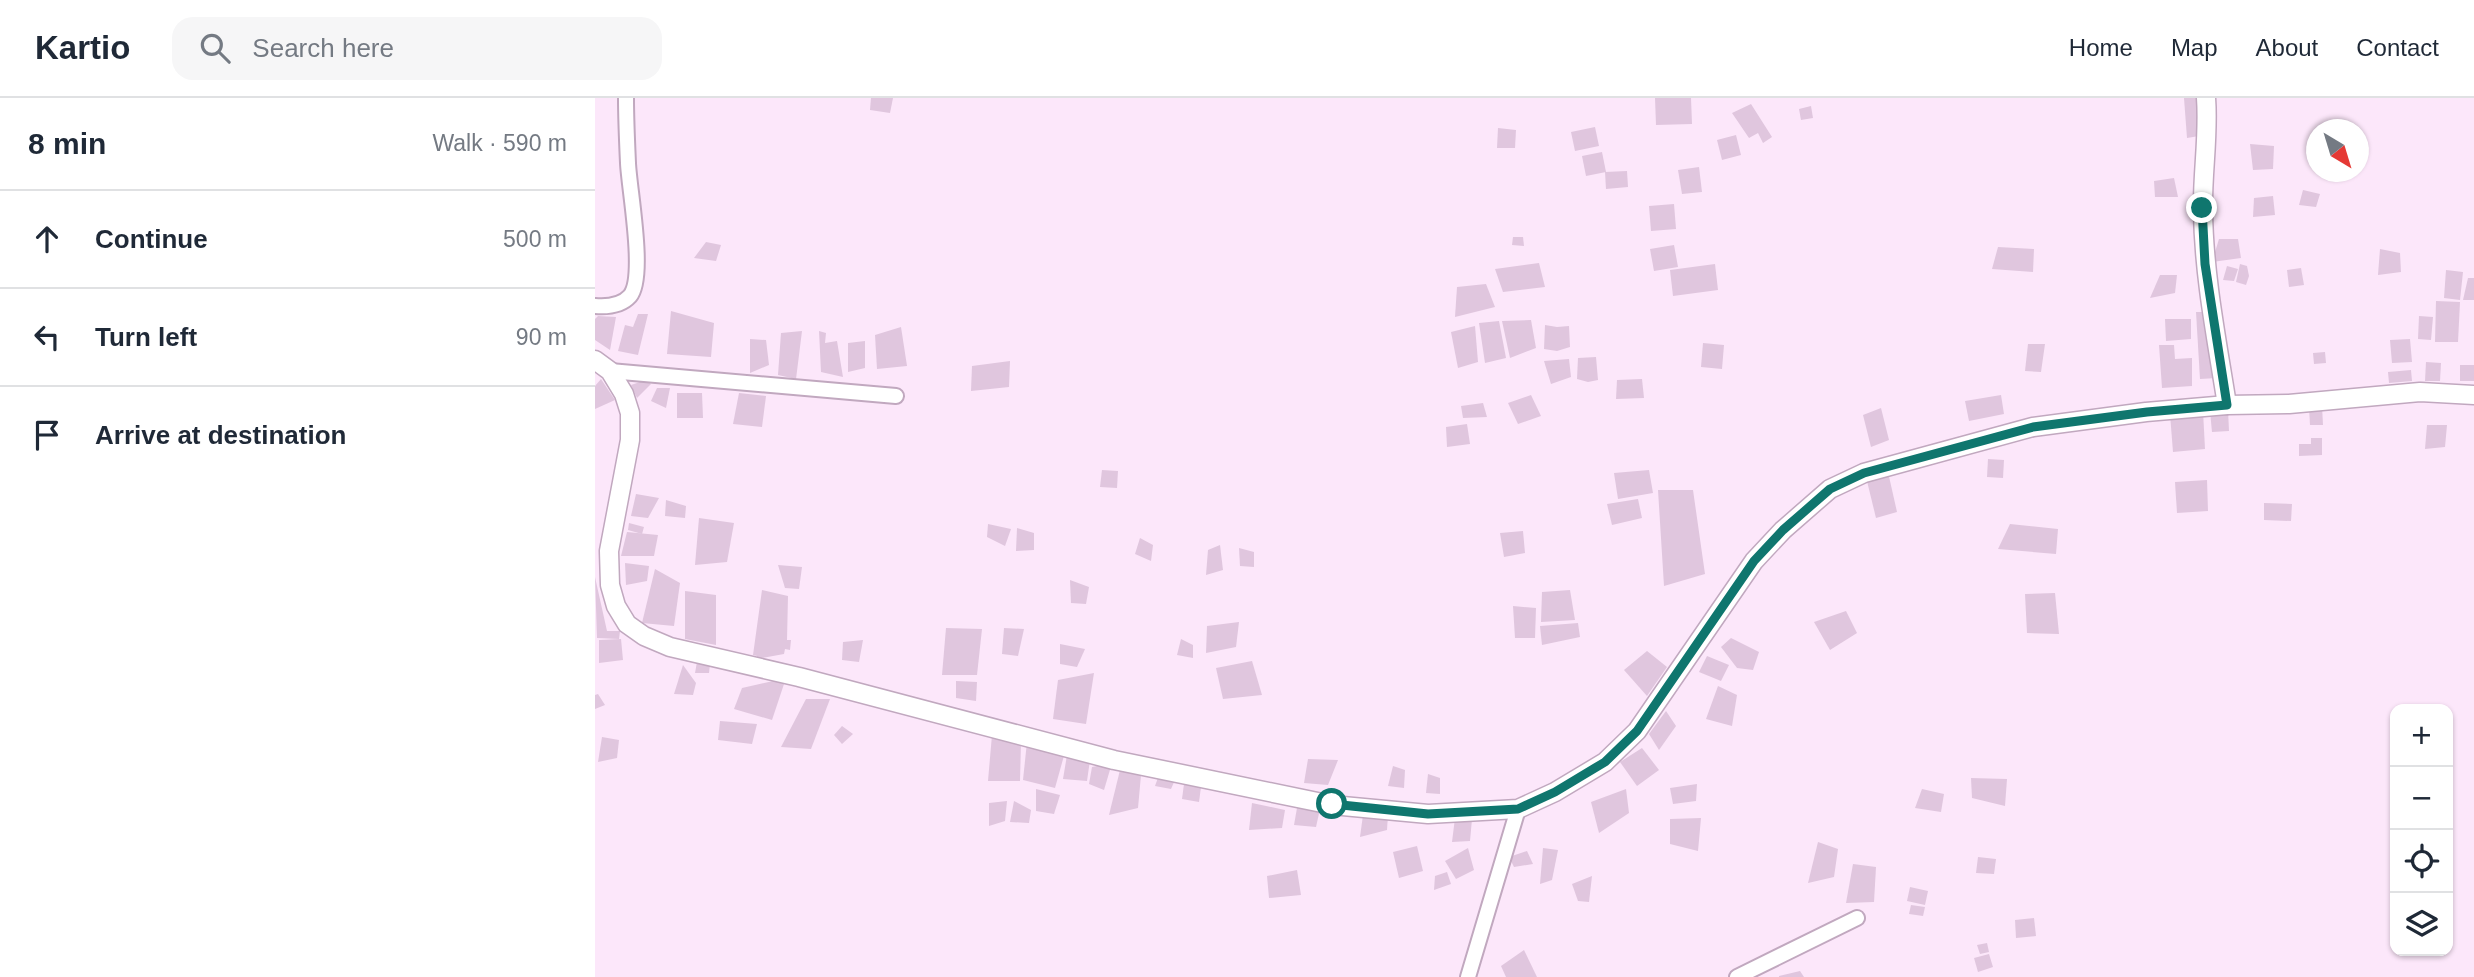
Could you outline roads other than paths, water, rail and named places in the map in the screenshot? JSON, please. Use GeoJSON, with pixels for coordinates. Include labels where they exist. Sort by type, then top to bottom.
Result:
{"type":"FeatureCollection","features":[{"type":"Feature","properties":{"kind":"street"},"geometry":{"type":"LineString","coordinates":[[595,306],[608,307],[620,303],[631,295],[635,284],[637,264],[628,165],[626,98]]}},
{"type":"Feature","properties":{"kind":"street"},"geometry":{"type":"LineString","coordinates":[[2206,98],[2208,122],[2202,208],[2205,264],[2227,405]]}},
{"type":"Feature","properties":{"kind":"street"},"geometry":{"type":"LineString","coordinates":[[595,360],[610,371],[624,394],[630,413],[631,440],[609,551],[610,585],[616,606],[627,624],[644,636],[670,647],[799,677],[1114,760],[1332,804],[1428,814],[1518,809],[1555,792],[1605,762],[1637,731],[1754,561],[1783,530],[1830,489],[1864,473],[2033,427],[2147,412],[2227,405],[2289,404],[2420,392],[2474,395]]}},
{"type":"Feature","properties":{"kind":"street"},"geometry":{"type":"LineString","coordinates":[[610,371],[896,396]]}},
{"type":"Feature","properties":{"kind":"street"},"geometry":{"type":"LineString","coordinates":[[1468,977],[1518,809]]}},
{"type":"Feature","properties":{"kind":"street"},"geometry":{"type":"LineString","coordinates":[[1737,977],[1857,918]]}}]}
